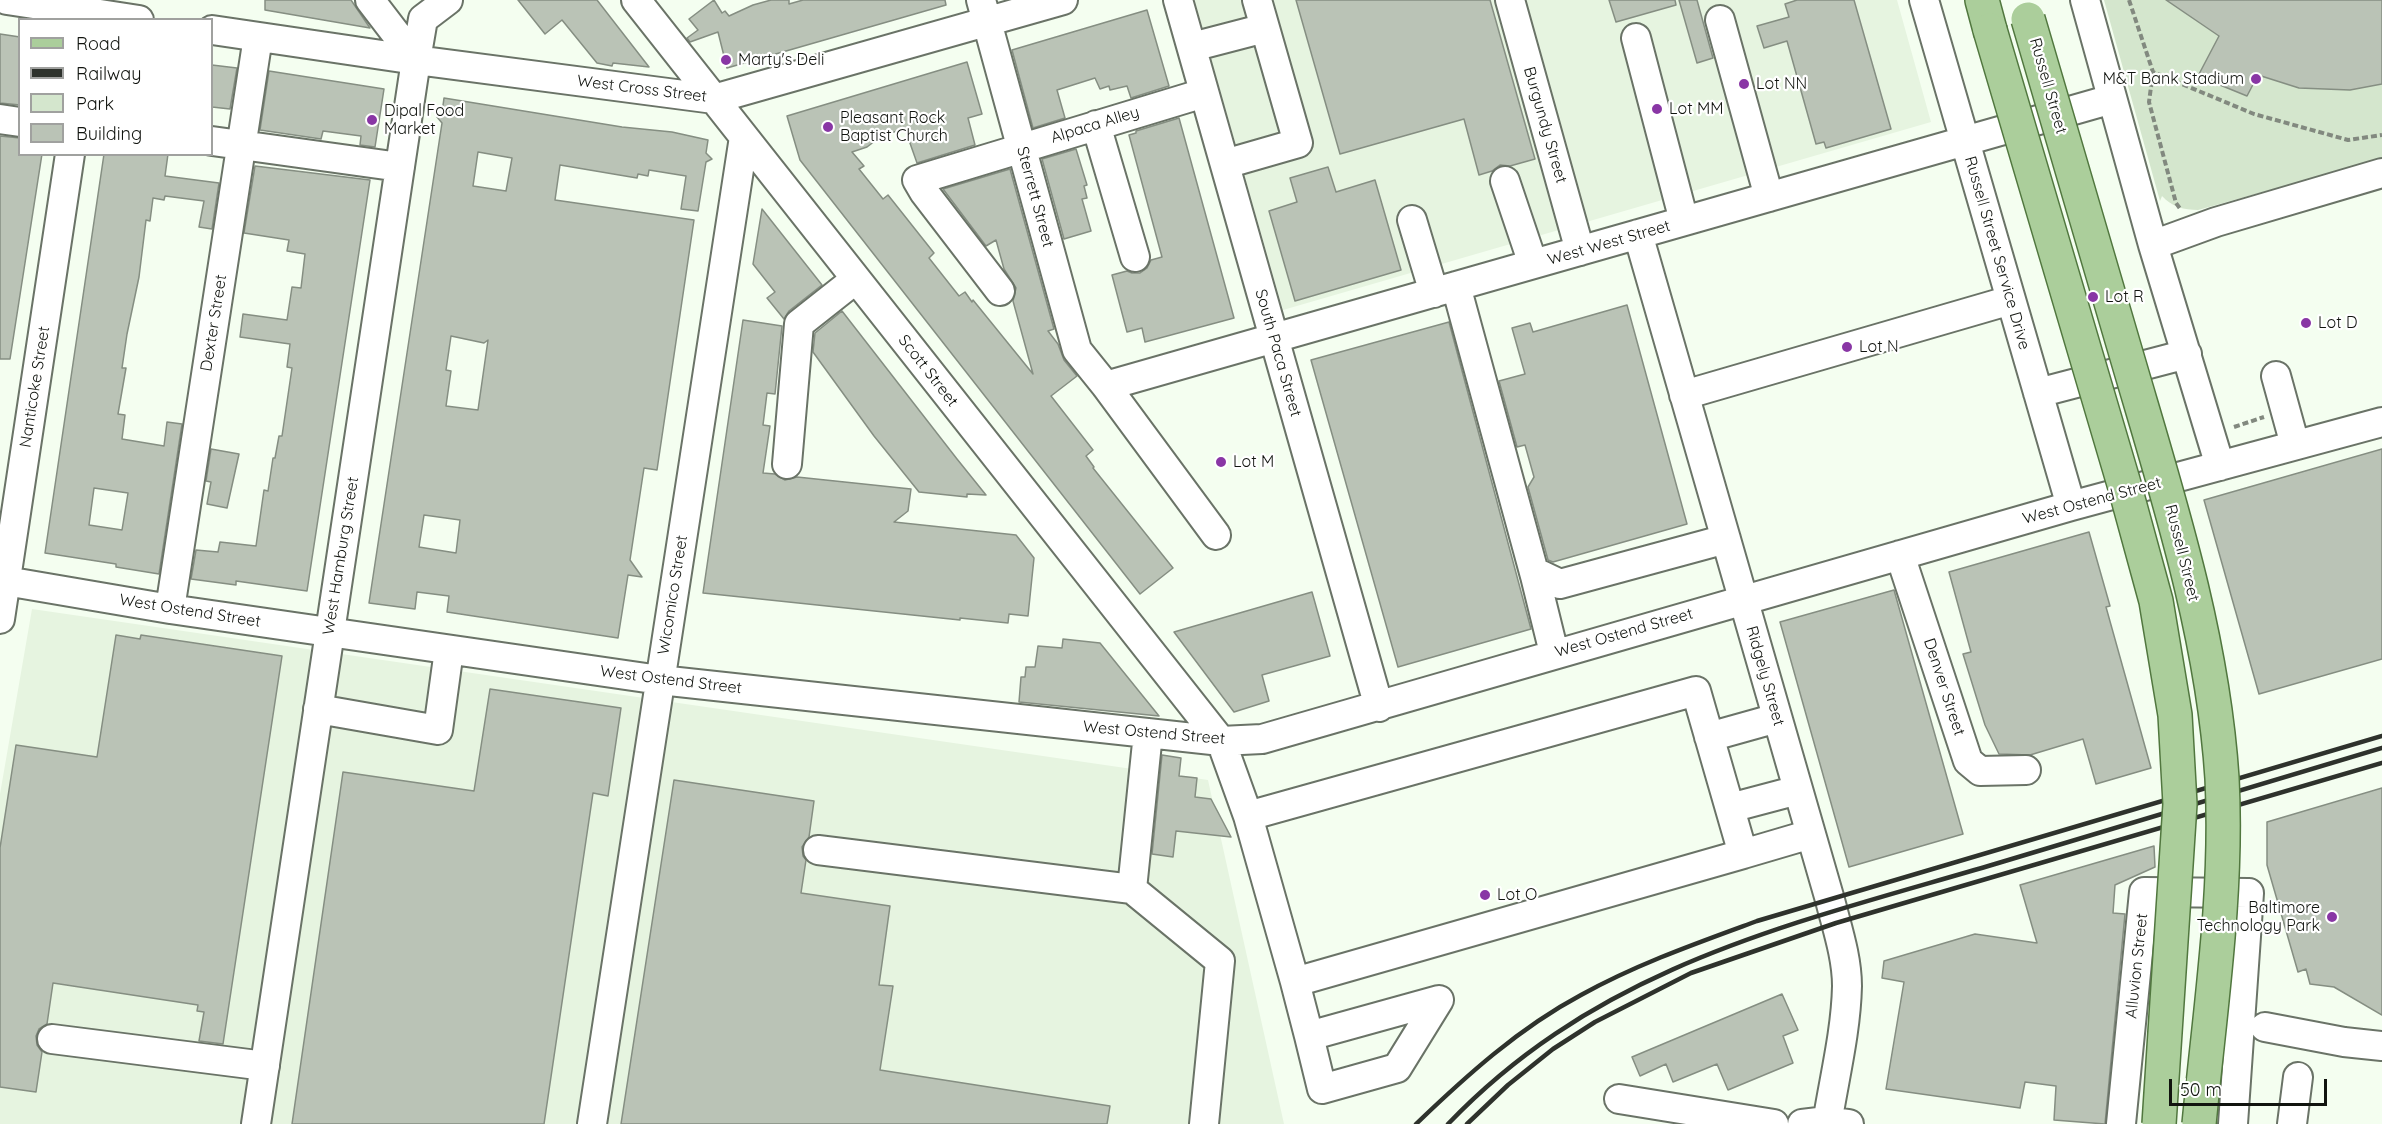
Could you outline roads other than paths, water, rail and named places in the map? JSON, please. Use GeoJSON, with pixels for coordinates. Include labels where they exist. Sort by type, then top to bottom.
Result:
{"type":"FeatureCollection","features":[{"type":"Feature","properties":{"kind":"main road","name":"Russell Street"},"geometry":{"type":"LineString","coordinates":[[2026,10],[2161,471],[2204,639],[2213,696],[2222,778],[2224,865],[2199,1124]]}},
{"type":"Feature","properties":{"kind":"main road"},"geometry":{"type":"LineString","coordinates":[[1986,15],[2133,516],[2156,601],[2174,704],[2180,804],[2159,1124]]}},
{"type":"Feature","properties":{"kind":"street"},"geometry":{"type":"LineString","coordinates":[[7,0],[128,18]]}},
{"type":"Feature","properties":{"kind":"street"},"geometry":{"type":"LineString","coordinates":[[370,0],[416,60]]}},
{"type":"Feature","properties":{"kind":"street","name":"West Hamburg Street"},"geometry":{"type":"LineString","coordinates":[[256,1124],[416,60],[423,20],[448,0]]}},
{"type":"Feature","properties":{"kind":"street","name":"Scott Street"},"geometry":{"type":"LineString","coordinates":[[636,0],[1221,741],[1248,816],[1309,1036]]}},
{"type":"Feature","properties":{"kind":"street","name":"West Cross Street"},"geometry":{"type":"LineString","coordinates":[[213,30],[416,60],[714,99],[984,11],[1063,0]]}},
{"type":"Feature","properties":{"kind":"street","name":"South Paca Street"},"geometry":{"type":"LineString","coordinates":[[1178,0],[1379,707]]}},
{"type":"Feature","properties":{"kind":"street"},"geometry":{"type":"LineString","coordinates":[[1225,164],[1298,142],[1257,0]]}},
{"type":"Feature","properties":{"kind":"street","name":"Burgundy Street"},"geometry":{"type":"LineString","coordinates":[[1510,0],[1580,251]]}},
{"type":"Feature","properties":{"kind":"street","name":"Russell Street Service Drive"},"geometry":{"type":"LineString","coordinates":[[1924,0],[2071,507]]}},
{"type":"Feature","properties":{"kind":"street"},"geometry":{"type":"LineString","coordinates":[[2085,0],[2153,245],[2220,466]]}},
{"type":"Feature","properties":{"kind":"street","name":"Sterrett Street"},"geometry":{"type":"LineString","coordinates":[[984,11],[1077,350],[1215,535]]}},
{"type":"Feature","properties":{"kind":"street"},"geometry":{"type":"LineString","coordinates":[[1720,20],[1769,197]]}},
{"type":"Feature","properties":{"kind":"street"},"geometry":{"type":"LineString","coordinates":[[1192,47],[1265,28]]}},
{"type":"Feature","properties":{"kind":"street","name":"Dexter Street"},"geometry":{"type":"LineString","coordinates":[[170,609],[258,37]]}},
{"type":"Feature","properties":{"kind":"street"},"geometry":{"type":"LineString","coordinates":[[1636,38],[1684,221]]}},
{"type":"Feature","properties":{"kind":"street","name":"Alpaca Alley"},"geometry":{"type":"LineString","coordinates":[[1000,291],[917,180],[1204,93]]}},
{"type":"Feature","properties":{"kind":"street","name":"West West Street"},"geometry":{"type":"LineString","coordinates":[[1106,386],[2112,99]]}},
{"type":"Feature","properties":{"kind":"street"},"geometry":{"type":"LineString","coordinates":[[0,119],[18,122]]}},
{"type":"Feature","properties":{"kind":"street"},"geometry":{"type":"LineString","coordinates":[[1096,125],[1136,257]]}},
{"type":"Feature","properties":{"kind":"street","name":"Wicomico Street"},"geometry":{"type":"LineString","coordinates":[[592,1124],[744,137]]}},
{"type":"Feature","properties":{"kind":"street"},"geometry":{"type":"LineString","coordinates":[[213,141],[400,167]]}},
{"type":"Feature","properties":{"kind":"street","name":"Nanticoke Street"},"geometry":{"type":"LineString","coordinates":[[0,619],[3,580],[70,156]]}},
{"type":"Feature","properties":{"kind":"street"},"geometry":{"type":"LineString","coordinates":[[2153,245],[2194,230],[2382,173]]}},
{"type":"Feature","properties":{"kind":"street"},"geometry":{"type":"LineString","coordinates":[[1505,181],[1533,264]]}},
{"type":"Feature","properties":{"kind":"street"},"geometry":{"type":"LineString","coordinates":[[1412,220],[1445,290],[1535,576],[1554,653]]}},
{"type":"Feature","properties":{"kind":"street","name":"Ridgely Street"},"geometry":{"type":"LineString","coordinates":[[1638,234],[1811,834],[1845,961],[1847,986],[1826,1123]]}},
{"type":"Feature","properties":{"kind":"street"},"geometry":{"type":"LineString","coordinates":[[787,464],[799,324],[856,279]]}},
{"type":"Feature","properties":{"kind":"street"},"geometry":{"type":"LineString","coordinates":[[1684,395],[2011,300]]}},
{"type":"Feature","properties":{"kind":"street"},"geometry":{"type":"LineString","coordinates":[[2038,393],[2187,354]]}},
{"type":"Feature","properties":{"kind":"street"},"geometry":{"type":"LineString","coordinates":[[2276,376],[2295,445]]}},
{"type":"Feature","properties":{"kind":"street","name":"West Ostend Street"},"geometry":{"type":"LineString","coordinates":[[3,580],[170,609],[660,680],[1221,741],[1262,739],[1379,707],[1554,653],[1743,599],[2382,422]]}},
{"type":"Feature","properties":{"kind":"street"},"geometry":{"type":"LineString","coordinates":[[1535,576],[1541,576],[1560,584],[1726,539]]}},
{"type":"Feature","properties":{"kind":"street","name":"Denver Street"},"geometry":{"type":"LineString","coordinates":[[1900,555],[1968,761],[1980,771],[2026,770]]}},
{"type":"Feature","properties":{"kind":"street"},"geometry":{"type":"LineString","coordinates":[[318,709],[438,730],[449,650]]}},
{"type":"Feature","properties":{"kind":"street"},"geometry":{"type":"LineString","coordinates":[[1248,816],[1696,691],[1743,854]]}},
{"type":"Feature","properties":{"kind":"street"},"geometry":{"type":"LineString","coordinates":[[1709,737],[1777,718]]}},
{"type":"Feature","properties":{"kind":"street"},"geometry":{"type":"LineString","coordinates":[[1132,889],[1148,733]]}},
{"type":"Feature","properties":{"kind":"street"},"geometry":{"type":"LineString","coordinates":[[1730,808],[1798,790]]}},
{"type":"Feature","properties":{"kind":"street"},"geometry":{"type":"LineString","coordinates":[[1295,982],[1811,834]]}},
{"type":"Feature","properties":{"kind":"street"},"geometry":{"type":"LineString","coordinates":[[818,850],[1132,889],[1220,962],[1204,1124]]}},
{"type":"Feature","properties":{"kind":"street","name":"Alluvion Street"},"geometry":{"type":"LineString","coordinates":[[2121,1124],[2144,892],[2156,892],[2249,893],[2233,1124]]}},
{"type":"Feature","properties":{"kind":"street"},"geometry":{"type":"LineString","coordinates":[[2265,1027],[2344,1042],[2382,1046]]}},
{"type":"Feature","properties":{"kind":"street"},"geometry":{"type":"LineString","coordinates":[[52,1039],[265,1066]]}},
{"type":"Feature","properties":{"kind":"street"},"geometry":{"type":"LineString","coordinates":[[2292,1124],[2298,1077]]}},
{"type":"Feature","properties":{"kind":"street"},"geometry":{"type":"LineString","coordinates":[[1620,1099],[1774,1124]]}},
{"type":"Feature","properties":{"kind":"railway"},"geometry":{"type":"LineString","coordinates":[[1416,1124],[1454,1088],[1536,1022],[1602,984],[1668,955],[1757,921],[2382,736]]}},
{"type":"Feature","properties":{"kind":"railway"},"geometry":{"type":"LineString","coordinates":[[1448,1124],[1507,1070],[1569,1025],[1634,988],[1702,957],[1845,908],[2382,748]]}},
{"type":"Feature","properties":{"kind":"railway"},"geometry":{"type":"LineString","coordinates":[[1467,1124],[1508,1085],[1553,1049],[1595,1022],[1691,973],[1836,923],[2382,763]]}},
{"type":"Feature","properties":{"kind":"place","name":"Marty's Deli"},"geometry":{"type":"Point","coordinates":[726,60]}},
{"type":"Feature","properties":{"kind":"place","name":"M&T Bank Stadium"},"geometry":{"type":"Point","coordinates":[2256,79]}},
{"type":"Feature","properties":{"kind":"place","name":"Lot NN"},"geometry":{"type":"Point","coordinates":[1744,84]}},
{"type":"Feature","properties":{"kind":"place","name":"Lot MM"},"geometry":{"type":"Point","coordinates":[1657,109]}},
{"type":"Feature","properties":{"kind":"place","name":"Dipal Food Market"},"geometry":{"type":"Point","coordinates":[372,120]}},
{"type":"Feature","properties":{"kind":"place","name":"Pleasant Rock Baptist Church"},"geometry":{"type":"Point","coordinates":[828,127]}},
{"type":"Feature","properties":{"kind":"place","name":"Lot R"},"geometry":{"type":"Point","coordinates":[2093,297]}},
{"type":"Feature","properties":{"kind":"place","name":"Lot D"},"geometry":{"type":"Point","coordinates":[2306,323]}},
{"type":"Feature","properties":{"kind":"place","name":"Lot N"},"geometry":{"type":"Point","coordinates":[1847,347]}},
{"type":"Feature","properties":{"kind":"place","name":"Lot M"},"geometry":{"type":"Point","coordinates":[1221,462]}},
{"type":"Feature","properties":{"kind":"place","name":"Lot O"},"geometry":{"type":"Point","coordinates":[1485,895]}},
{"type":"Feature","properties":{"kind":"place","name":"Baltimore Technology Park"},"geometry":{"type":"Point","coordinates":[2332,917]}}]}
